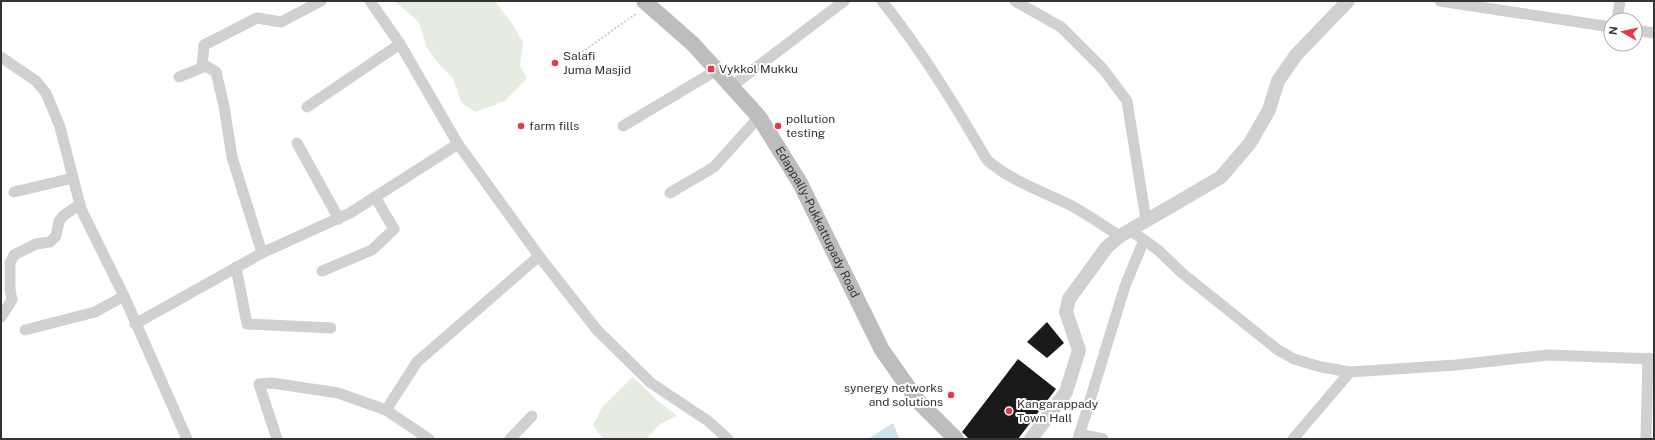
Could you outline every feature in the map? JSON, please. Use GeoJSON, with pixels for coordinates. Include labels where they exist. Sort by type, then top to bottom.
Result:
{"type":"FeatureCollection","features":[{"type":"Feature","properties":{"kind":"main road","name":"Edappally-Pukkattupady Road"},"geometry":{"type":"LineString","coordinates":[[646,3],[693,44],[759,117],[800,183],[882,350],[918,401],[956,439]]}},
{"type":"Feature","properties":{"kind":"street"},"geometry":{"type":"LineString","coordinates":[[202,68],[204,45],[257,18],[282,22],[321,1]]}},
{"type":"Feature","properties":{"kind":"street"},"geometry":{"type":"LineString","coordinates":[[370,1],[400,44],[458,144],[539,256],[598,330],[652,383],[708,421],[728,439]]}},
{"type":"Feature","properties":{"kind":"street"},"geometry":{"type":"LineString","coordinates":[[732,86],[844,1]]}},
{"type":"Feature","properties":{"kind":"street"},"geometry":{"type":"LineString","coordinates":[[882,1],[906,31],[949,95],[987,160],[996,168],[1125,233],[1144,240],[1158,250],[1182,273],[1278,350],[1294,359],[1314,365],[1350,372],[1456,365],[1548,355],[1651,359],[1646,439]]}},
{"type":"Feature","properties":{"kind":"street"},"geometry":{"type":"LineString","coordinates":[[1015,1],[1061,27],[1104,69],[1127,101],[1146,220]]}},
{"type":"Feature","properties":{"kind":"street"},"geometry":{"type":"LineString","coordinates":[[1031,439],[1066,392],[1079,350],[1066,312],[1069,299],[1107,247],[1125,233],[1146,220],[1221,177],[1250,143],[1269,110],[1278,81],[1296,55],[1348,1]]}},
{"type":"Feature","properties":{"kind":"street"},"geometry":{"type":"LineString","coordinates":[[1440,1],[1603,26]]}},
{"type":"Feature","properties":{"kind":"street"},"geometry":{"type":"LineString","coordinates":[[1618,12],[1620,1]]}},
{"type":"Feature","properties":{"kind":"street"},"geometry":{"type":"LineString","coordinates":[[1643,31],[1654,33]]}},
{"type":"Feature","properties":{"kind":"street"},"geometry":{"type":"LineString","coordinates":[[307,107],[400,44]]}},
{"type":"Feature","properties":{"kind":"street"},"geometry":{"type":"LineString","coordinates":[[1,57],[36,82],[46,93],[60,127],[80,204],[91,230],[124,296],[135,324],[187,439]]}},
{"type":"Feature","properties":{"kind":"street"},"geometry":{"type":"LineString","coordinates":[[179,77],[206,66],[216,72],[224,106],[232,157],[262,253]]}},
{"type":"Feature","properties":{"kind":"street"},"geometry":{"type":"LineString","coordinates":[[623,126],[717,70]]}},
{"type":"Feature","properties":{"kind":"street"},"geometry":{"type":"LineString","coordinates":[[670,193],[714,167],[759,117]]}},
{"type":"Feature","properties":{"kind":"street"},"geometry":{"type":"LineString","coordinates":[[296,144],[339,219]]}},
{"type":"Feature","properties":{"kind":"street"},"geometry":{"type":"LineString","coordinates":[[135,324],[262,253],[350,213],[458,144]]}},
{"type":"Feature","properties":{"kind":"street"},"geometry":{"type":"LineString","coordinates":[[14,192],[73,178]]}},
{"type":"Feature","properties":{"kind":"street"},"geometry":{"type":"LineString","coordinates":[[322,271],[372,250],[394,229],[375,197]]}},
{"type":"Feature","properties":{"kind":"street"},"geometry":{"type":"LineString","coordinates":[[1,317],[12,300],[10,289],[10,263],[14,255],[36,244],[50,242],[56,236],[59,221],[63,216],[80,204]]}},
{"type":"Feature","properties":{"kind":"street"},"geometry":{"type":"LineString","coordinates":[[1103,439],[1079,436],[1125,286],[1144,240]]}},
{"type":"Feature","properties":{"kind":"street"},"geometry":{"type":"LineString","coordinates":[[386,410],[417,362],[539,256]]}},
{"type":"Feature","properties":{"kind":"street"},"geometry":{"type":"LineString","coordinates":[[236,268],[247,324],[331,328]]}},
{"type":"Feature","properties":{"kind":"street"},"geometry":{"type":"LineString","coordinates":[[25,330],[95,312],[124,296]]}},
{"type":"Feature","properties":{"kind":"street"},"geometry":{"type":"LineString","coordinates":[[1293,439],[1350,372]]}},
{"type":"Feature","properties":{"kind":"street"},"geometry":{"type":"LineString","coordinates":[[277,439],[259,384],[272,383],[338,393],[386,410],[430,439]]}},
{"type":"Feature","properties":{"kind":"street"},"geometry":{"type":"LineString","coordinates":[[510,439],[532,416]]}},
{"type":"Feature","properties":{"kind":"path"},"geometry":{"type":"LineString","coordinates":[[572,59],[646,3]]}},
{"type":"Feature","properties":{"kind":"shaded area"},"geometry":{"type":"Polygon","coordinates":[[[394,1],[495,1],[513,25],[523,42],[520,66],[527,78],[505,101],[475,112],[461,102],[453,78],[440,66],[426,46],[419,22],[394,1]]]}},
{"type":"Feature","properties":{"kind":"shaded area"},"geometry":{"type":"Polygon","coordinates":[[[633,377],[658,401],[677,416],[660,424],[646,439],[603,439],[593,425],[603,406],[633,377]]]}},
{"type":"Feature","properties":{"kind":"water"},"geometry":{"type":"Polygon","coordinates":[[[893,423],[900,439],[868,439],[893,423]]]}},
{"type":"Feature","properties":{"kind":"building"},"geometry":{"type":"Polygon","coordinates":[[[1047,322],[1064,343],[1047,358],[1027,342],[1047,322]]]}},
{"type":"Feature","properties":{"kind":"building","name":"Kangarappady Town Hall"},"geometry":{"type":"Polygon","coordinates":[[[1018,359],[1056,389],[1018,439],[969,439],[962,432],[1018,359]]]}},
{"type":"Feature","properties":{"kind":"place","name":"Salafi Juma Masjid"},"geometry":{"type":"Point","coordinates":[555,63]}},
{"type":"Feature","properties":{"kind":"place","name":"Vykkol Mukku"},"geometry":{"type":"Point","coordinates":[711,69]}},
{"type":"Feature","properties":{"kind":"place","name":"farm fills"},"geometry":{"type":"Point","coordinates":[521,126]}},
{"type":"Feature","properties":{"kind":"place","name":"pollution testing"},"geometry":{"type":"Point","coordinates":[778,126]}},
{"type":"Feature","properties":{"kind":"place","name":"synergy networks and solutions"},"geometry":{"type":"Point","coordinates":[951,395]}},
{"type":"Feature","properties":{"kind":"place","name":"Kangarappady Town Hall"},"geometry":{"type":"Point","coordinates":[1009,411]}}]}
